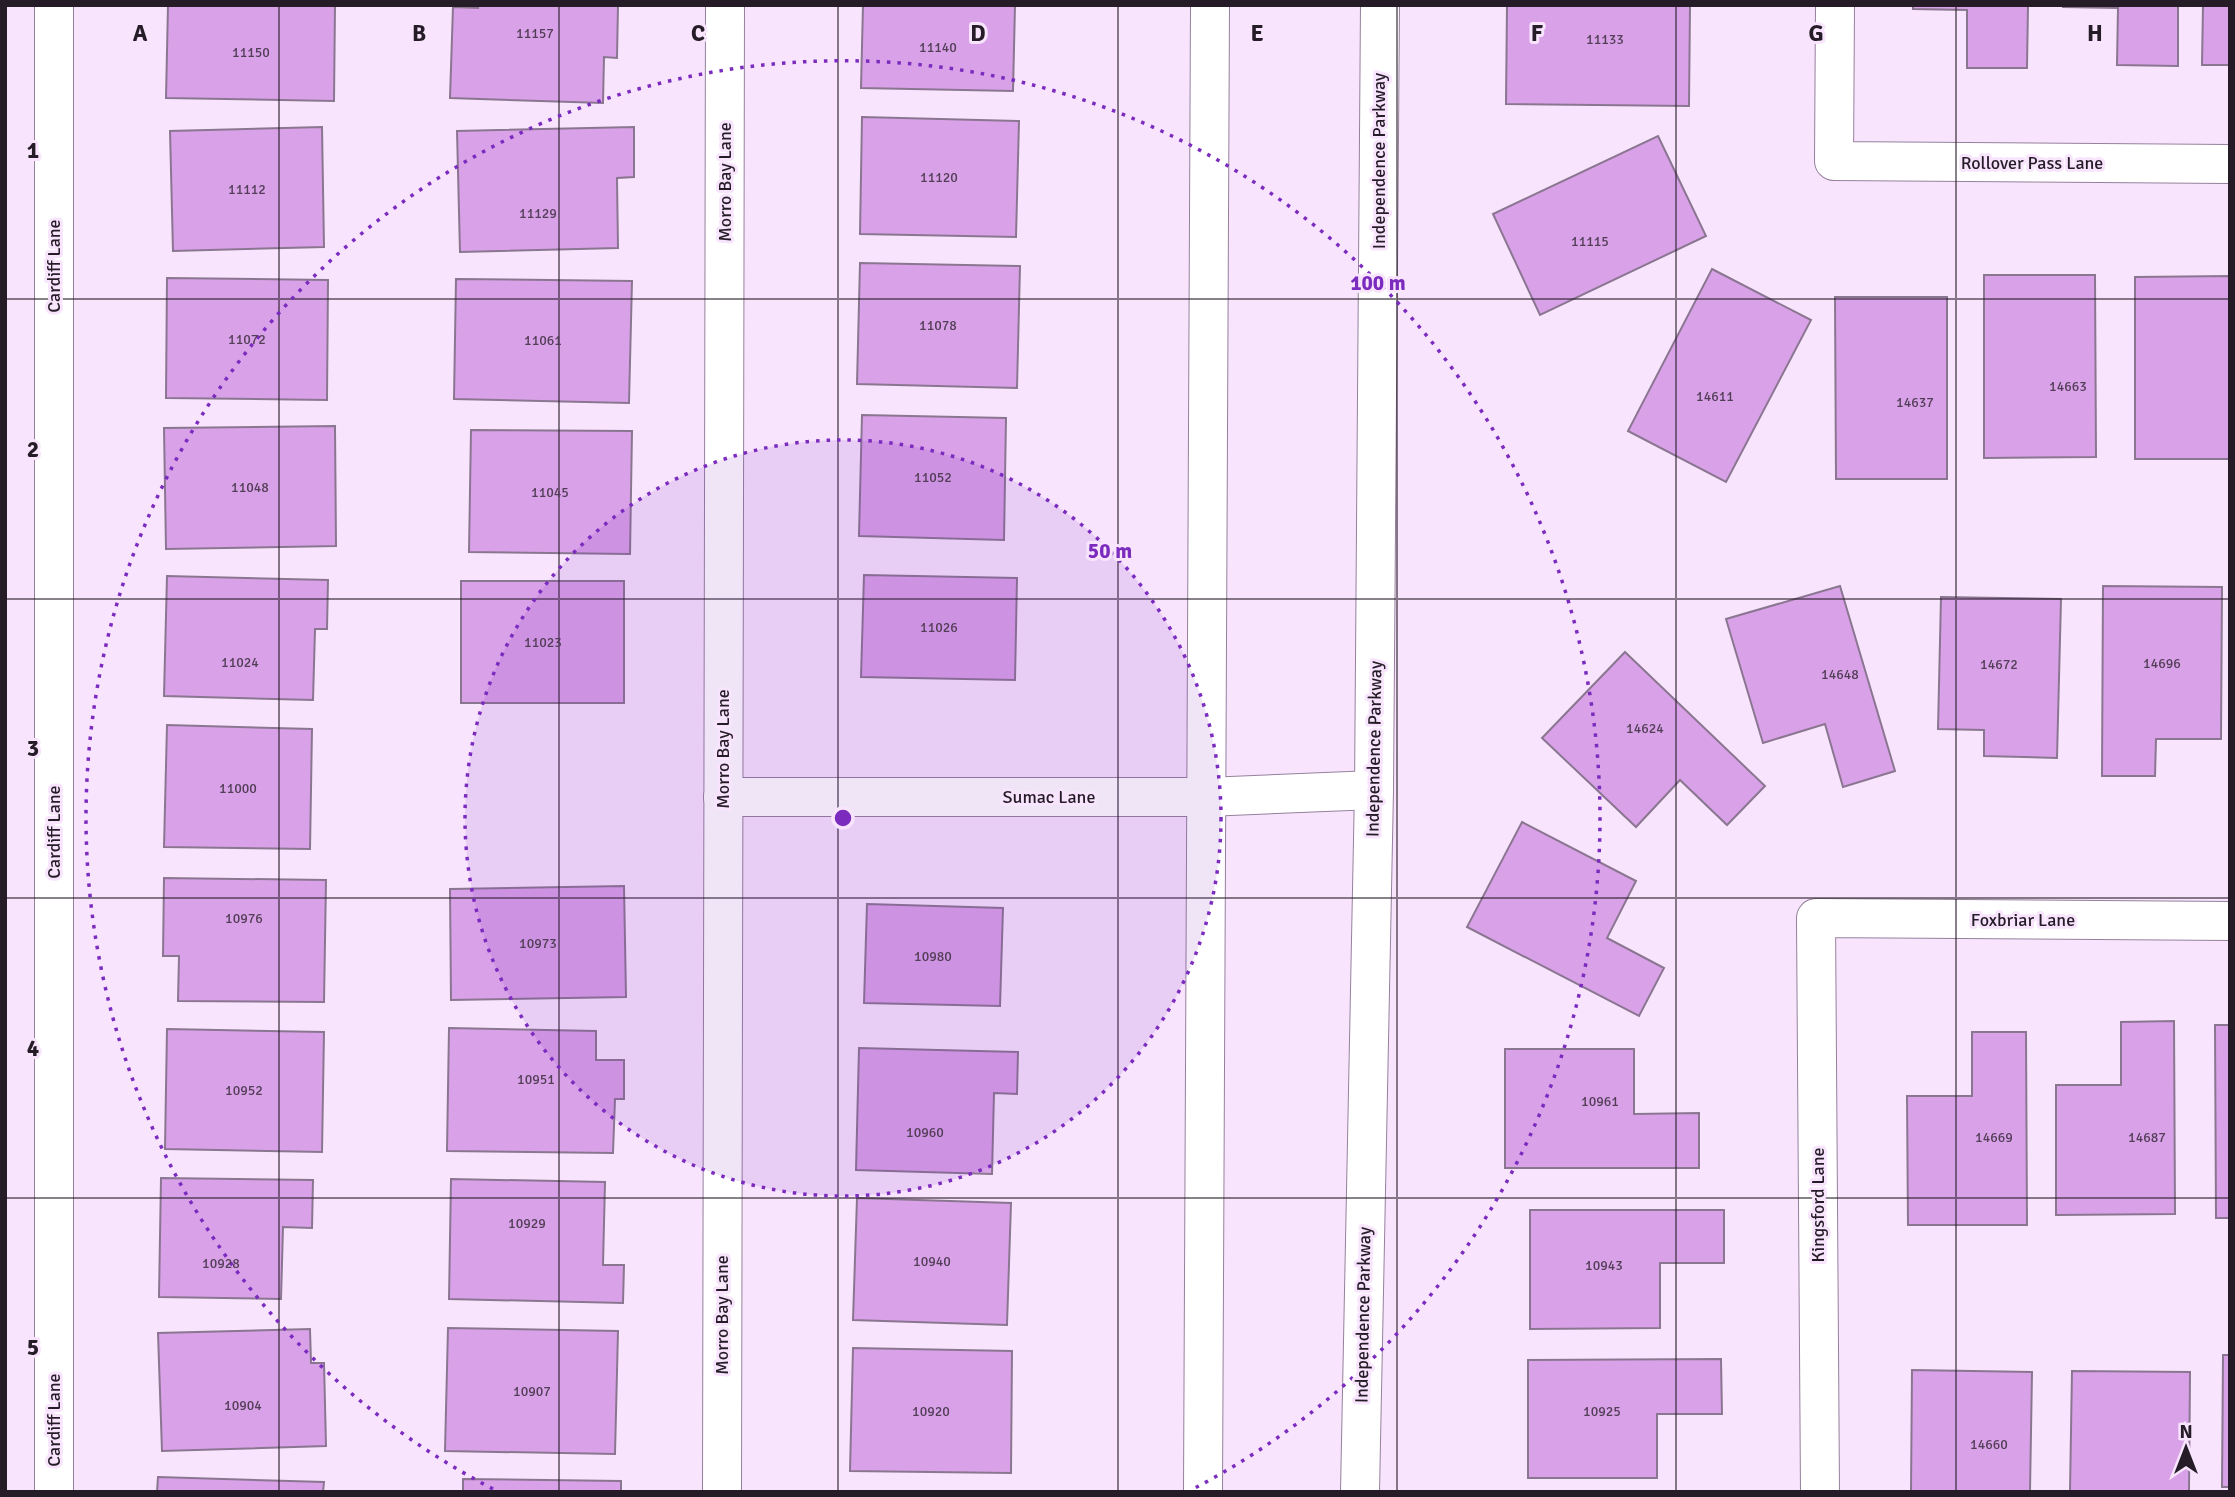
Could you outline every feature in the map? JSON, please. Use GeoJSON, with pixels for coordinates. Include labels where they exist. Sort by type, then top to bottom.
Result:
{"type":"FeatureCollection","features":[{"type":"Feature","properties":{"kind":"street","name":"Cardiff Lane"},"geometry":{"type":"LineString","coordinates":[[54,5],[54,1492]]}},
{"type":"Feature","properties":{"kind":"street","name":"Morro Bay Lane"},"geometry":{"type":"LineString","coordinates":[[722,1492],[725,5]]}},
{"type":"Feature","properties":{"kind":"street"},"geometry":{"type":"LineString","coordinates":[[1203,1492],[1210,5]]}},
{"type":"Feature","properties":{"kind":"street","name":"Independence Parkway"},"geometry":{"type":"LineString","coordinates":[[1360,1492],[1374,790],[1380,5]]}},
{"type":"Feature","properties":{"kind":"street","name":"Rollover Pass Lane"},"geometry":{"type":"LineString","coordinates":[[1835,5],[1834,161],[2230,164]]}},
{"type":"Feature","properties":{"kind":"street","name":"Sumac Lane"},"geometry":{"type":"LineString","coordinates":[[723,797],[1206,797],[1374,790]]}},
{"type":"Feature","properties":{"kind":"street","name":"Foxbriar Lane"},"geometry":{"type":"LineString","coordinates":[[1816,918],[2230,921]]}},
{"type":"Feature","properties":{"kind":"street","name":"Kingsford Lane"},"geometry":{"type":"LineString","coordinates":[[1816,918],[1819,1492]]}},
{"type":"Feature","properties":{"kind":"building"},"geometry":{"type":"Polygon","coordinates":[[[168,5],[335,5],[334,101],[166,98],[168,5]]]}},
{"type":"Feature","properties":{"kind":"building"},"geometry":{"type":"Polygon","coordinates":[[[478,5],[618,5],[617,58],[604,57],[603,103],[450,98],[453,7],[478,8],[478,5]]]}},
{"type":"Feature","properties":{"kind":"building"},"geometry":{"type":"Polygon","coordinates":[[[863,5],[1015,5],[1013,91],[861,88],[863,5]]]}},
{"type":"Feature","properties":{"kind":"building"},"geometry":{"type":"Polygon","coordinates":[[[1507,5],[1690,5],[1689,106],[1506,104],[1507,5]]]}},
{"type":"Feature","properties":{"kind":"building"},"geometry":{"type":"Polygon","coordinates":[[[1913,5],[2028,5],[2027,68],[1967,68],[1967,10],[1913,9],[1913,5]]]}},
{"type":"Feature","properties":{"kind":"building"},"geometry":{"type":"Polygon","coordinates":[[[2063,5],[2178,5],[2178,66],[2117,65],[2118,8],[2063,5]]]}},
{"type":"Feature","properties":{"kind":"building"},"geometry":{"type":"Polygon","coordinates":[[[2203,5],[2230,5],[2230,65],[2202,65],[2203,5]]]}},
{"type":"Feature","properties":{"kind":"building"},"geometry":{"type":"Polygon","coordinates":[[[862,117],[1019,121],[1016,237],[860,234],[862,117]]]}},
{"type":"Feature","properties":{"kind":"building"},"geometry":{"type":"Polygon","coordinates":[[[322,127],[324,247],[173,251],[170,131],[322,127]]]}},
{"type":"Feature","properties":{"kind":"building"},"geometry":{"type":"Polygon","coordinates":[[[634,127],[634,177],[617,178],[618,248],[460,252],[457,131],[634,127]]]}},
{"type":"Feature","properties":{"kind":"building"},"geometry":{"type":"Polygon","coordinates":[[[1658,136],[1706,236],[1540,315],[1493,214],[1658,136]]]}},
{"type":"Feature","properties":{"kind":"building"},"geometry":{"type":"Polygon","coordinates":[[[860,263],[1020,266],[1017,388],[857,384],[860,263]]]}},
{"type":"Feature","properties":{"kind":"building"},"geometry":{"type":"Polygon","coordinates":[[[1712,269],[1811,320],[1726,482],[1628,431],[1712,269]]]}},
{"type":"Feature","properties":{"kind":"building"},"geometry":{"type":"Polygon","coordinates":[[[1984,275],[2095,275],[2096,457],[1984,458],[1984,275]]]}},
{"type":"Feature","properties":{"kind":"building"},"geometry":{"type":"Polygon","coordinates":[[[2230,276],[2230,459],[2135,459],[2135,277],[2230,276]]]}},
{"type":"Feature","properties":{"kind":"building"},"geometry":{"type":"Polygon","coordinates":[[[167,278],[328,280],[327,400],[166,398],[167,278]]]}},
{"type":"Feature","properties":{"kind":"building"},"geometry":{"type":"Polygon","coordinates":[[[456,279],[632,281],[629,403],[454,399],[456,279]]]}},
{"type":"Feature","properties":{"kind":"building"},"geometry":{"type":"Polygon","coordinates":[[[1835,297],[1947,297],[1947,479],[1836,479],[1835,297]]]}},
{"type":"Feature","properties":{"kind":"building"},"geometry":{"type":"Polygon","coordinates":[[[862,415],[1006,418],[1004,540],[859,536],[862,415]]]}},
{"type":"Feature","properties":{"kind":"building"},"geometry":{"type":"Polygon","coordinates":[[[335,426],[336,546],[166,549],[164,428],[335,426]]]}},
{"type":"Feature","properties":{"kind":"building"},"geometry":{"type":"Polygon","coordinates":[[[471,430],[632,431],[630,554],[469,552],[471,430]]]}},
{"type":"Feature","properties":{"kind":"building"},"geometry":{"type":"Polygon","coordinates":[[[864,575],[1017,578],[1015,680],[861,677],[864,575]]]}},
{"type":"Feature","properties":{"kind":"building"},"geometry":{"type":"Polygon","coordinates":[[[167,576],[328,580],[327,629],[315,629],[313,700],[164,696],[167,576]]]}},
{"type":"Feature","properties":{"kind":"building"},"geometry":{"type":"Polygon","coordinates":[[[461,581],[624,581],[624,703],[461,703],[461,581]]]}},
{"type":"Feature","properties":{"kind":"building"},"geometry":{"type":"Polygon","coordinates":[[[1840,586],[1895,771],[1843,787],[1825,724],[1763,743],[1726,619],[1840,586]]]}},
{"type":"Feature","properties":{"kind":"building"},"geometry":{"type":"Polygon","coordinates":[[[2103,586],[2222,587],[2221,739],[2156,739],[2155,776],[2102,776],[2103,586]]]}},
{"type":"Feature","properties":{"kind":"building"},"geometry":{"type":"Polygon","coordinates":[[[1941,597],[2061,599],[2057,758],[1984,756],[1984,730],[1938,729],[1941,597]]]}},
{"type":"Feature","properties":{"kind":"building"},"geometry":{"type":"Polygon","coordinates":[[[1625,652],[1765,786],[1727,825],[1680,780],[1636,827],[1542,738],[1625,652]]]}},
{"type":"Feature","properties":{"kind":"building"},"geometry":{"type":"Polygon","coordinates":[[[167,725],[312,729],[310,849],[164,847],[167,725]]]}},
{"type":"Feature","properties":{"kind":"building"},"geometry":{"type":"Polygon","coordinates":[[[1522,822],[1636,881],[1607,938],[1664,968],[1639,1016],[1467,927],[1522,822]]]}},
{"type":"Feature","properties":{"kind":"building"},"geometry":{"type":"Polygon","coordinates":[[[164,878],[326,880],[324,1002],[178,1001],[179,956],[163,956],[164,878]]]}},
{"type":"Feature","properties":{"kind":"building"},"geometry":{"type":"Polygon","coordinates":[[[624,886],[626,997],[451,1000],[450,889],[624,886]]]}},
{"type":"Feature","properties":{"kind":"building"},"geometry":{"type":"Polygon","coordinates":[[[867,904],[1003,908],[1000,1006],[864,1003],[867,904]]]}},
{"type":"Feature","properties":{"kind":"building"},"geometry":{"type":"Polygon","coordinates":[[[2174,1021],[2175,1214],[2056,1215],[2056,1085],[2121,1085],[2121,1022],[2174,1021]]]}},
{"type":"Feature","properties":{"kind":"building"},"geometry":{"type":"Polygon","coordinates":[[[2215,1025],[2230,1025],[2230,1218],[2216,1218],[2215,1025]]]}},
{"type":"Feature","properties":{"kind":"building"},"geometry":{"type":"Polygon","coordinates":[[[449,1028],[596,1031],[596,1060],[624,1060],[624,1099],[615,1099],[613,1153],[447,1151],[449,1028]]]}},
{"type":"Feature","properties":{"kind":"building"},"geometry":{"type":"Polygon","coordinates":[[[167,1029],[324,1032],[322,1152],[165,1149],[167,1029]]]}},
{"type":"Feature","properties":{"kind":"building"},"geometry":{"type":"Polygon","coordinates":[[[1972,1032],[2026,1032],[2027,1225],[1908,1225],[1907,1096],[1972,1096],[1972,1032]]]}},
{"type":"Feature","properties":{"kind":"building"},"geometry":{"type":"Polygon","coordinates":[[[859,1048],[1018,1052],[1017,1094],[994,1093],[992,1174],[856,1170],[859,1048]]]}},
{"type":"Feature","properties":{"kind":"building"},"geometry":{"type":"Polygon","coordinates":[[[1505,1049],[1634,1049],[1634,1114],[1699,1113],[1699,1168],[1505,1168],[1505,1049]]]}},
{"type":"Feature","properties":{"kind":"building"},"geometry":{"type":"Polygon","coordinates":[[[161,1178],[313,1180],[312,1228],[283,1227],[281,1299],[159,1297],[161,1178]]]}},
{"type":"Feature","properties":{"kind":"building"},"geometry":{"type":"Polygon","coordinates":[[[451,1179],[605,1182],[603,1265],[624,1265],[623,1303],[449,1299],[451,1179]]]}},
{"type":"Feature","properties":{"kind":"building"},"geometry":{"type":"Polygon","coordinates":[[[857,1198],[1011,1203],[1007,1325],[853,1320],[857,1198]]]}},
{"type":"Feature","properties":{"kind":"building"},"geometry":{"type":"Polygon","coordinates":[[[1530,1210],[1724,1210],[1724,1263],[1660,1263],[1660,1328],[1530,1329],[1530,1210]]]}},
{"type":"Feature","properties":{"kind":"building"},"geometry":{"type":"Polygon","coordinates":[[[448,1328],[618,1331],[615,1454],[445,1451],[448,1328]]]}},
{"type":"Feature","properties":{"kind":"building"},"geometry":{"type":"Polygon","coordinates":[[[310,1329],[311,1363],[324,1363],[326,1446],[162,1451],[158,1333],[310,1329]]]}},
{"type":"Feature","properties":{"kind":"building"},"geometry":{"type":"Polygon","coordinates":[[[853,1348],[1012,1351],[1011,1473],[850,1471],[853,1348]]]}},
{"type":"Feature","properties":{"kind":"building"},"geometry":{"type":"Polygon","coordinates":[[[2223,1355],[2230,1355],[2230,1487],[2222,1487],[2223,1355]]]}},
{"type":"Feature","properties":{"kind":"building"},"geometry":{"type":"Polygon","coordinates":[[[1721,1359],[1722,1414],[1657,1414],[1657,1478],[1528,1478],[1528,1360],[1721,1359]]]}},
{"type":"Feature","properties":{"kind":"building"},"geometry":{"type":"Polygon","coordinates":[[[1912,1370],[2032,1372],[2030,1492],[1911,1492],[1912,1370]]]}},
{"type":"Feature","properties":{"kind":"building"},"geometry":{"type":"Polygon","coordinates":[[[2072,1371],[2190,1372],[2189,1492],[2070,1492],[2072,1371]]]}},
{"type":"Feature","properties":{"kind":"building"},"geometry":{"type":"Polygon","coordinates":[[[158,1477],[324,1482],[323,1492],[157,1492],[158,1477]]]}},
{"type":"Feature","properties":{"kind":"building"},"geometry":{"type":"Polygon","coordinates":[[[463,1479],[621,1481],[621,1492],[463,1492],[463,1479]]]}}]}
